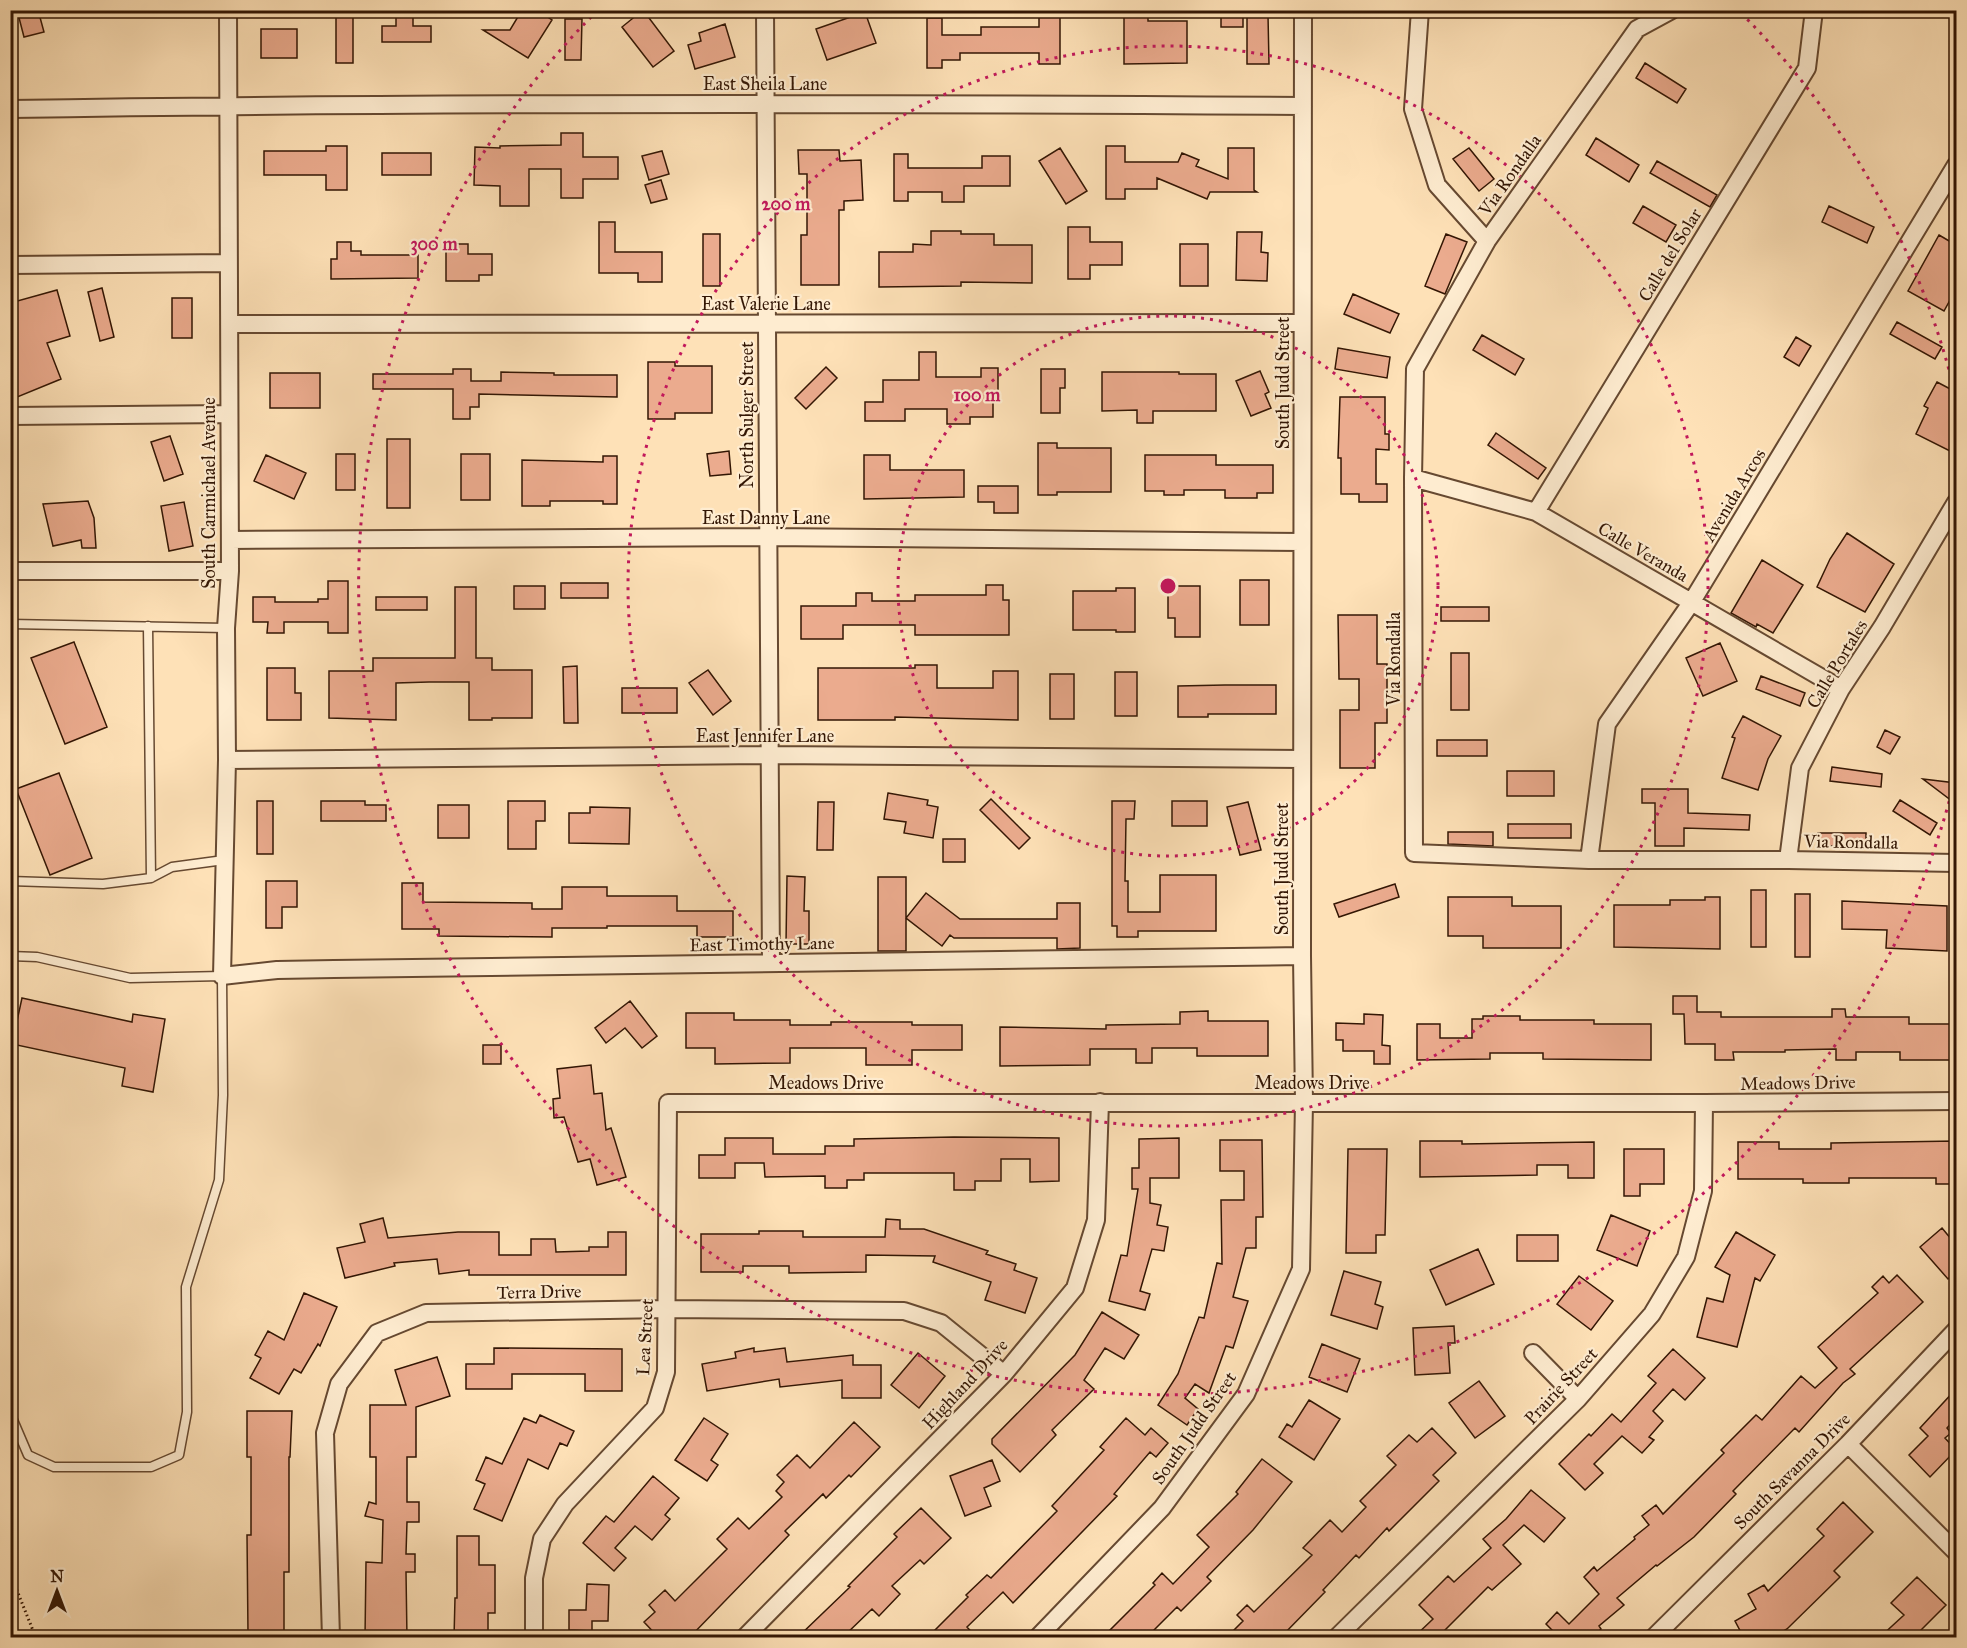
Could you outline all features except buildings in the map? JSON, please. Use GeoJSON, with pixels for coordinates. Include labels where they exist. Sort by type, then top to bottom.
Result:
{"type":"FeatureCollection","features":[{"type":"Feature","properties":{"kind":"street","name":"South Carmichael Avenue"},"geometry":{"type":"LineString","coordinates":[[222,976],[227,760],[226,628],[230,572],[228,10]]}},
{"type":"Feature","properties":{"kind":"street","name":"North Sulger Street"},"geometry":{"type":"LineString","coordinates":[[765,10],[771,963]]}},
{"type":"Feature","properties":{"kind":"street","name":"South Judd Street"},"geometry":{"type":"LineString","coordinates":[[1037,1638],[1162,1508],[1246,1394],[1301,1269],[1304,1102],[1302,956],[1303,10]]}},
{"type":"Feature","properties":{"kind":"street"},"geometry":{"type":"LineString","coordinates":[[1420,10],[1413,109],[1437,185],[1488,241]]}},
{"type":"Feature","properties":{"kind":"street","name":"Via Rondalla"},"geometry":{"type":"LineString","coordinates":[[1672,10],[1637,29],[1488,241],[1415,369],[1414,853],[1589,860],[1788,860],[1956,864]]}},
{"type":"Feature","properties":{"kind":"street","name":"Calle del Solar"},"geometry":{"type":"LineString","coordinates":[[1536,512],[1807,68],[1814,10]]}},
{"type":"Feature","properties":{"kind":"street","name":"East Sheila Lane"},"geometry":{"type":"LineString","coordinates":[[10,109],[765,103],[1303,106]]}},
{"type":"Feature","properties":{"kind":"street","name":"Avenida Arcos"},"geometry":{"type":"LineString","coordinates":[[1589,860],[1607,724],[1691,603],[1956,165]]}},
{"type":"Feature","properties":{"kind":"street"},"geometry":{"type":"LineString","coordinates":[[10,265],[229,263]]}},
{"type":"Feature","properties":{"kind":"street","name":"East Valerie Lane"},"geometry":{"type":"LineString","coordinates":[[229,324],[1302,323]]}},
{"type":"Feature","properties":{"kind":"street"},"geometry":{"type":"LineString","coordinates":[[10,416],[229,414]]}},
{"type":"Feature","properties":{"kind":"street","name":"Calle Veranda"},"geometry":{"type":"LineString","coordinates":[[1413,477],[1536,512],[1841,689]]}},
{"type":"Feature","properties":{"kind":"street","name":"Calle Portales"},"geometry":{"type":"LineString","coordinates":[[1788,860],[1800,768],[1841,689],[1882,627],[1956,502]]}},
{"type":"Feature","properties":{"kind":"street","name":"East Danny Lane"},"geometry":{"type":"LineString","coordinates":[[230,540],[768,537],[1302,542]]}},
{"type":"Feature","properties":{"kind":"street"},"geometry":{"type":"LineString","coordinates":[[10,571],[230,572]]}},
{"type":"Feature","properties":{"kind":"street","name":"East Jennifer Lane"},"geometry":{"type":"LineString","coordinates":[[227,760],[770,755],[1302,759]]}},
{"type":"Feature","properties":{"kind":"street","name":"East Timothy Lane"},"geometry":{"type":"LineString","coordinates":[[222,976],[289,970],[1302,956]]}},
{"type":"Feature","properties":{"kind":"street","name":"Meadows Drive"},"geometry":{"type":"LineString","coordinates":[[668,1103],[1956,1101]]}},
{"type":"Feature","properties":{"kind":"street","name":"Highland Drive"},"geometry":{"type":"LineString","coordinates":[[744,1638],[1004,1374],[1075,1288],[1096,1220],[1100,1102]]}},
{"type":"Feature","properties":{"kind":"street","name":"Lea Street"},"geometry":{"type":"LineString","coordinates":[[534,1638],[534,1578],[542,1539],[565,1504],[655,1408],[666,1372],[668,1103]]}},
{"type":"Feature","properties":{"kind":"street","name":"Prairie Street"},"geometry":{"type":"LineString","coordinates":[[1336,1638],[1578,1399],[1652,1314],[1686,1257],[1703,1191],[1704,1103]]}},
{"type":"Feature","properties":{"kind":"street","name":"Terra Drive"},"geometry":{"type":"LineString","coordinates":[[330,1638],[325,1433],[339,1384],[377,1333],[426,1313],[666,1309],[904,1311],[941,1323],[1004,1374]]}},
{"type":"Feature","properties":{"kind":"street","name":"South Savanna Drive"},"geometry":{"type":"LineString","coordinates":[[1653,1638],[1848,1444],[1956,1330]]}},
{"type":"Feature","properties":{"kind":"street"},"geometry":{"type":"LineString","coordinates":[[1533,1353],[1578,1399]]}},
{"type":"Feature","properties":{"kind":"street"},"geometry":{"type":"LineString","coordinates":[[1848,1444],[1956,1552]]}},
{"type":"Feature","properties":{"kind":"lane"},"geometry":{"type":"LineString","coordinates":[[10,624],[226,628]]}},
{"type":"Feature","properties":{"kind":"lane"},"geometry":{"type":"LineString","coordinates":[[148,626],[151,878]]}},
{"type":"Feature","properties":{"kind":"lane"},"geometry":{"type":"LineString","coordinates":[[10,881],[103,884],[151,878],[172,867],[224,860]]}},
{"type":"Feature","properties":{"kind":"lane"},"geometry":{"type":"LineString","coordinates":[[10,956],[37,957],[130,978],[222,976],[223,1095],[219,1180],[186,1287],[187,1412],[179,1455],[151,1467],[54,1467],[28,1455],[10,1413]]}},
{"type":"Feature","properties":{"kind":"path"},"geometry":{"type":"LineString","coordinates":[[10,1573],[36,1638]]}}]}
